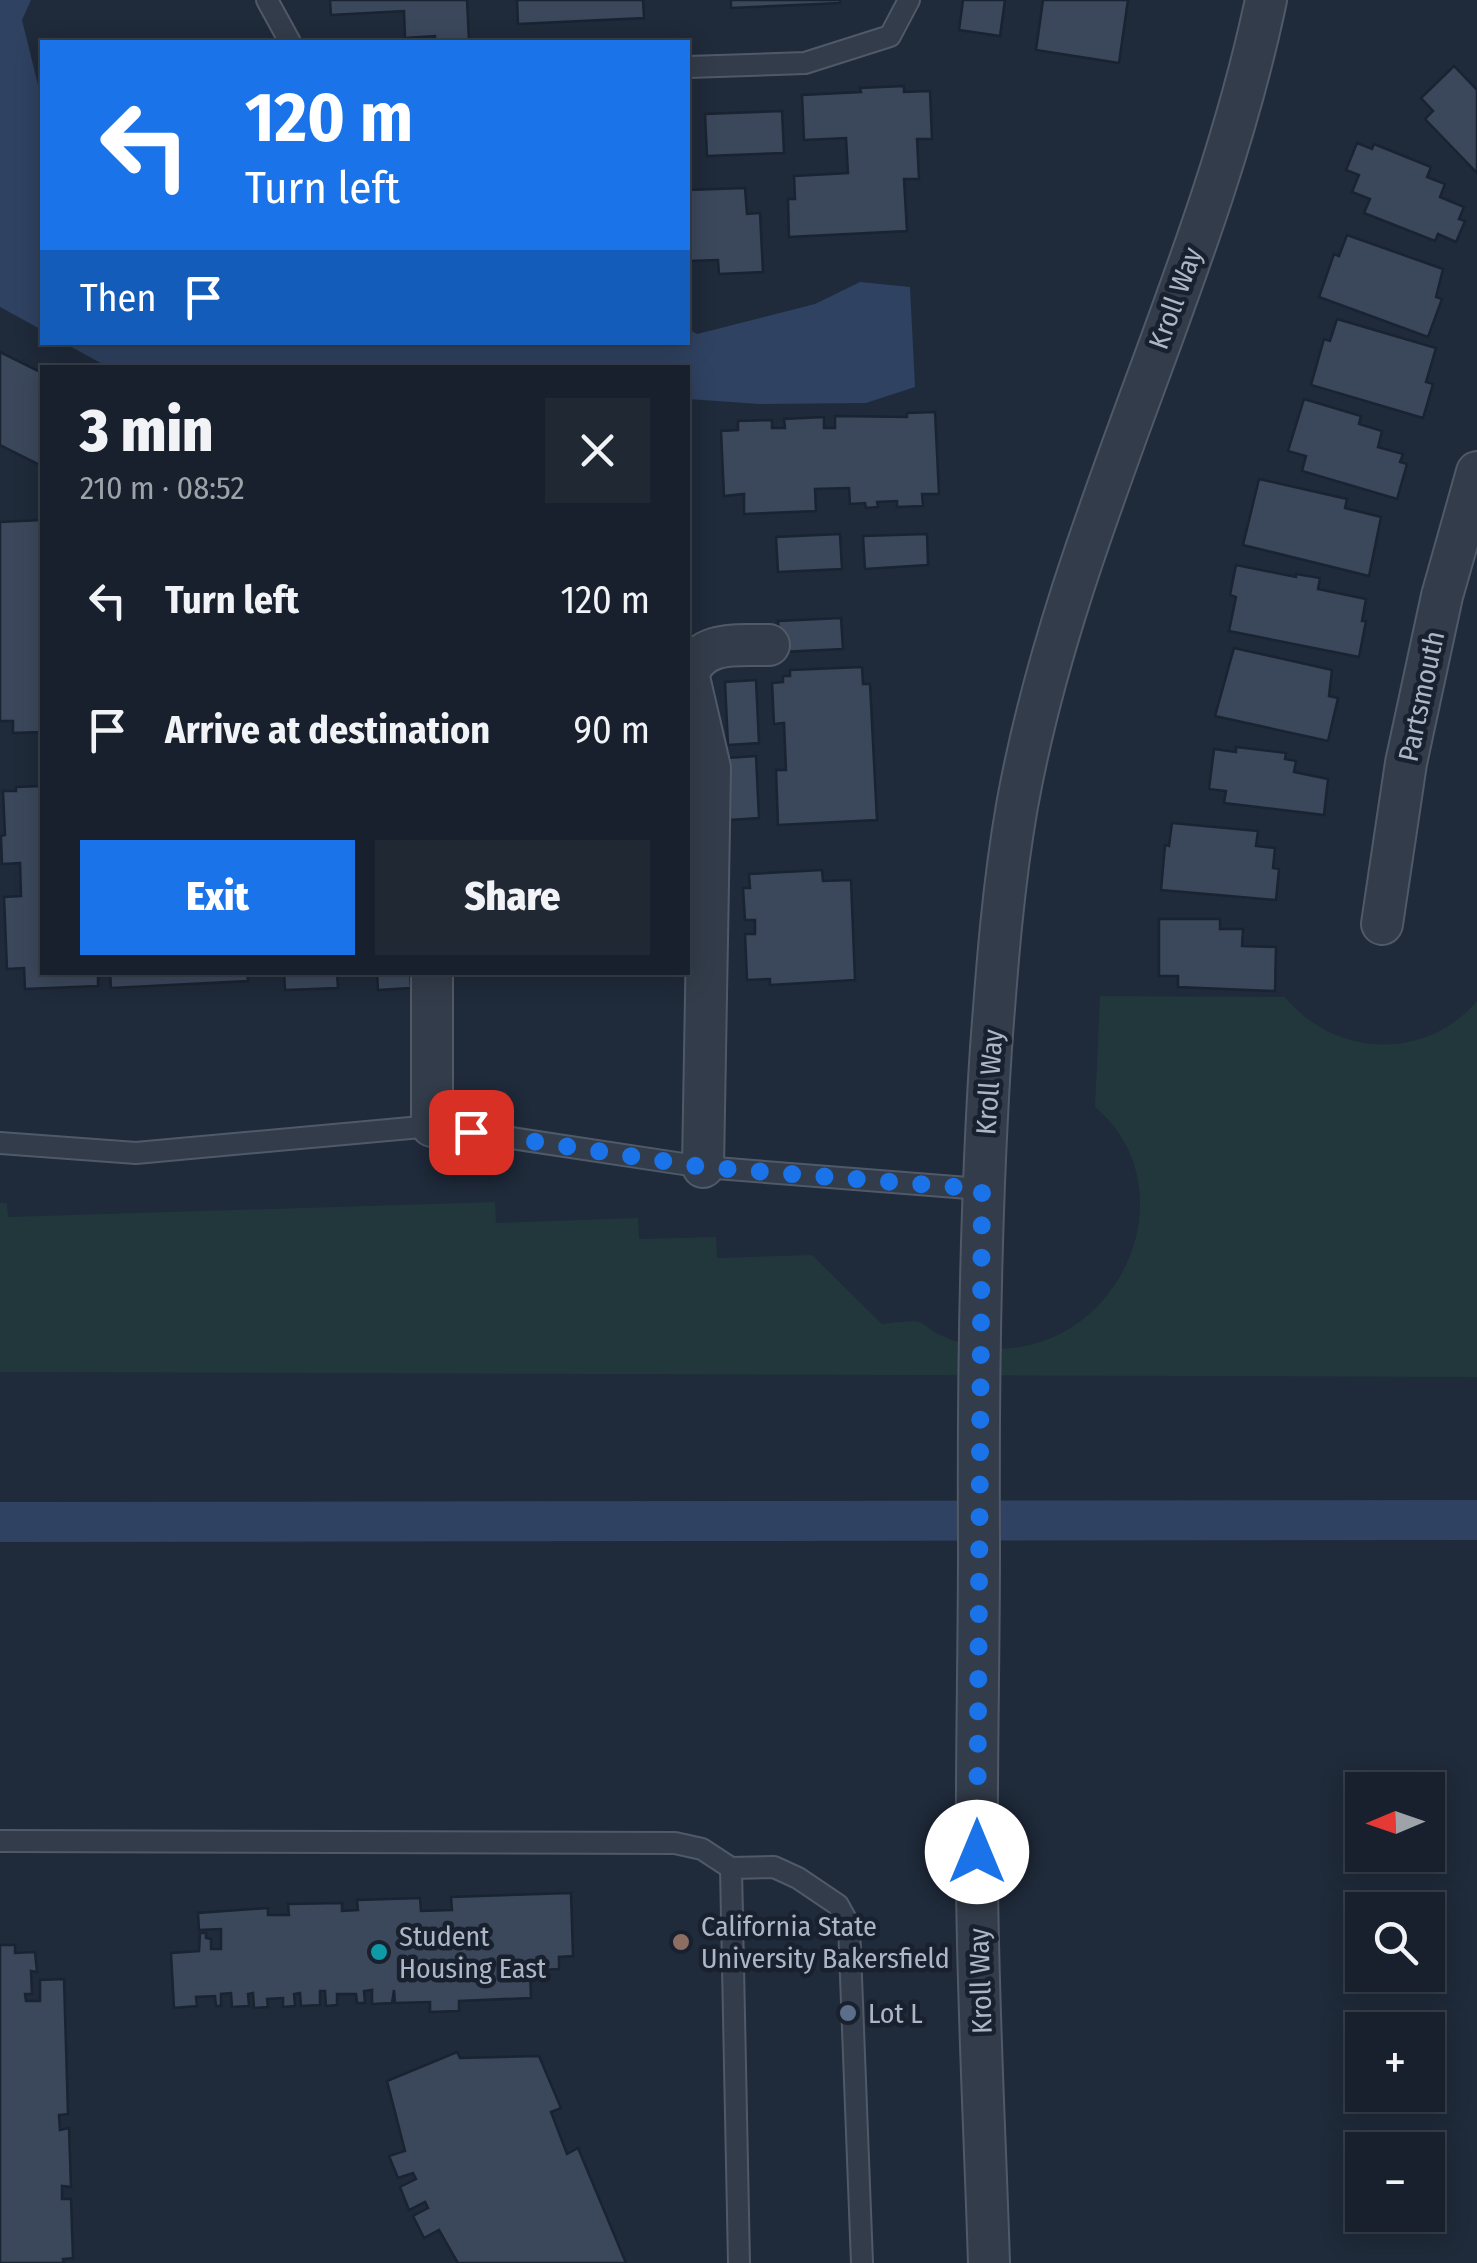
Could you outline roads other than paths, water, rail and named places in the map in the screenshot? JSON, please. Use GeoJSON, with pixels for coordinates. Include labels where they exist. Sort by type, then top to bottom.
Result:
{"type":"FeatureCollection","features":[{"type":"Feature","properties":{"kind":"street","name":"Kroll Way"},"geometry":{"type":"LineString","coordinates":[[989,2263],[976,1886],[978,1460],[982,1189],[1000,928],[1017,806],[1042,687],[1077,568],[1220,175],[1266,0]]}},
{"type":"Feature","properties":{"kind":"street","name":"Partsmouth"},"geometry":{"type":"LineString","coordinates":[[1382,924],[1406,763],[1442,596],[1477,472]]}},
{"type":"Feature","properties":{"kind":"street"},"geometry":{"type":"LineString","coordinates":[[690,669],[711,647],[770,645]]}},
{"type":"Feature","properties":{"kind":"street"},"geometry":{"type":"LineString","coordinates":[[690,682],[710,768],[703,1167]]}},
{"type":"Feature","properties":{"kind":"street"},"geometry":{"type":"LineString","coordinates":[[432,975],[432,1126]]}},
{"type":"Feature","properties":{"kind":"lane"},"geometry":{"type":"LineString","coordinates":[[267,0],[289,40]]}},
{"type":"Feature","properties":{"kind":"lane"},"geometry":{"type":"LineString","coordinates":[[690,67],[805,62],[890,36],[909,0]]}},
{"type":"Feature","properties":{"kind":"lane"},"geometry":{"type":"LineString","coordinates":[[0,1143],[136,1153],[432,1126],[703,1167],[982,1189]]}},
{"type":"Feature","properties":{"kind":"lane"},"geometry":{"type":"LineString","coordinates":[[0,1841],[676,1844],[702,1849],[731,1868],[774,1866],[838,1905],[849,1925],[862,2263]]}},
{"type":"Feature","properties":{"kind":"lane"},"geometry":{"type":"LineString","coordinates":[[731,1868],[739,2263]]}},
{"type":"Feature","properties":{"kind":"water"},"geometry":{"type":"Polygon","coordinates":[[[0,0],[31,0],[22,20],[40,93],[40,329],[0,307],[0,0]]]}},
{"type":"Feature","properties":{"kind":"water"},"geometry":{"type":"Polygon","coordinates":[[[860,282],[910,287],[915,387],[866,403],[759,404],[690,399],[690,365],[104,365],[68,345],[690,345],[690,330],[697,334],[815,304],[860,282]]]}},
{"type":"Feature","properties":{"kind":"waterway"},"geometry":{"type":"LineString","coordinates":[[0,1522],[1477,1520]]}},
{"type":"Feature","properties":{"kind":"place","name":"California State University Bakersfield"},"geometry":{"type":"Point","coordinates":[681,1942]}},
{"type":"Feature","properties":{"kind":"place","name":"Student Housing East"},"geometry":{"type":"Point","coordinates":[379,1952]}},
{"type":"Feature","properties":{"kind":"place","name":"Lot L"},"geometry":{"type":"Point","coordinates":[848,2013]}}]}
